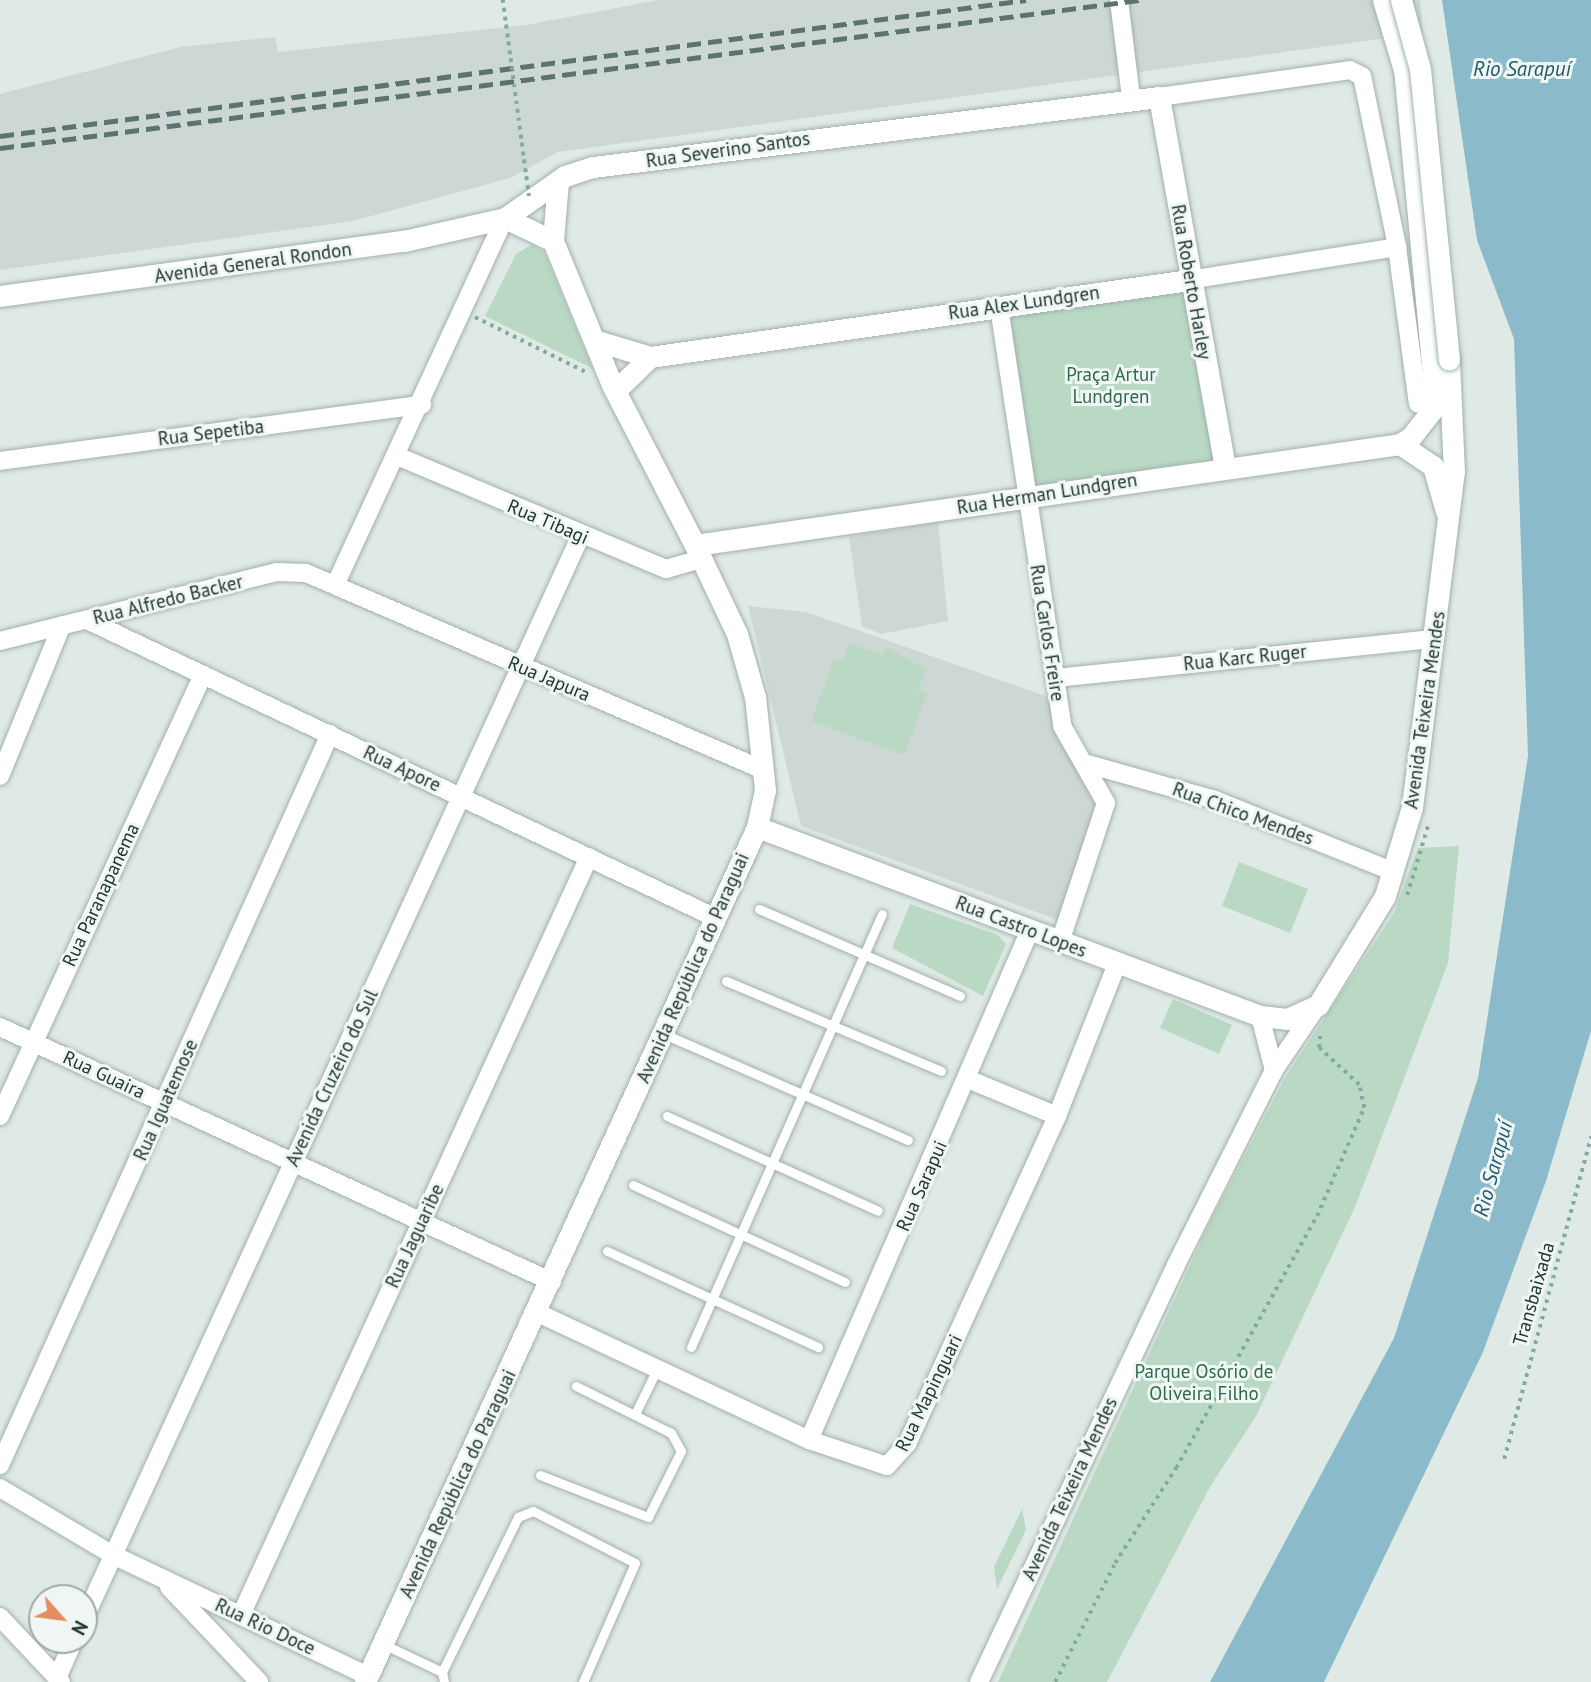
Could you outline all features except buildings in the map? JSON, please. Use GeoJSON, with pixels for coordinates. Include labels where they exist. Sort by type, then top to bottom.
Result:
{"type":"FeatureCollection","features":[{"type":"Feature","properties":{"kind":"main road"},"geometry":{"type":"LineString","coordinates":[[1383,0],[1404,70],[1441,362]]}},
{"type":"Feature","properties":{"kind":"main road"},"geometry":{"type":"LineString","coordinates":[[1401,0],[1420,69],[1441,362],[1432,410],[1400,444],[1433,466],[1449,523]]}},
{"type":"Feature","properties":{"kind":"main road","name":"Rua Severino Santos"},"geometry":{"type":"LineString","coordinates":[[505,218],[558,181],[593,167],[1131,98],[1158,97]]}},
{"type":"Feature","properties":{"kind":"main road","name":"Rua Roberto Harley"},"geometry":{"type":"LineString","coordinates":[[1158,97],[1224,467]]}},
{"type":"Feature","properties":{"kind":"main road","name":"Avenida República do Paraguai"},"geometry":{"type":"LineString","coordinates":[[366,1679],[538,1313],[757,827],[764,770],[755,697],[737,634],[614,388],[553,241],[558,181]]}},
{"type":"Feature","properties":{"kind":"main road"},"geometry":{"type":"LineString","coordinates":[[505,218],[553,241]]}},
{"type":"Feature","properties":{"kind":"main road","name":"Avenida General Rondon"},"geometry":{"type":"LineString","coordinates":[[0,296],[404,241],[505,218]]}},
{"type":"Feature","properties":{"kind":"main road","name":"Rua Alex Lundgren"},"geometry":{"type":"LineString","coordinates":[[594,340],[650,358],[1189,280]]}},
{"type":"Feature","properties":{"kind":"main road"},"geometry":{"type":"LineString","coordinates":[[614,388],[650,358]]}},
{"type":"Feature","properties":{"kind":"main road","name":"Avenida Teixeira Mendes"},"geometry":{"type":"LineString","coordinates":[[1322,1014],[1394,872],[1412,807],[1449,523],[1455,448],[1441,362]]}},
{"type":"Feature","properties":{"kind":"main road","name":"Rua Herman Lundgren"},"geometry":{"type":"LineString","coordinates":[[698,552],[1224,467],[1400,444]]}},
{"type":"Feature","properties":{"kind":"main road","name":"Rua Castro Lopes"},"geometry":{"type":"LineString","coordinates":[[757,827],[1260,1016],[1287,1019],[1322,1014]]}},
{"type":"Feature","properties":{"kind":"street"},"geometry":{"type":"LineString","coordinates":[[1119,0],[1131,98]]}},
{"type":"Feature","properties":{"kind":"street","name":"Rua Severino Santos"},"geometry":{"type":"LineString","coordinates":[[1158,97],[1350,70],[1362,76],[1397,247]]}},
{"type":"Feature","properties":{"kind":"street"},"geometry":{"type":"LineString","coordinates":[[336,583],[422,405],[505,218]]}},
{"type":"Feature","properties":{"kind":"street"},"geometry":{"type":"LineString","coordinates":[[1397,247],[1418,404]]}},
{"type":"Feature","properties":{"kind":"street","name":"Rua Alex Lundgren"},"geometry":{"type":"LineString","coordinates":[[1189,280],[1397,247]]}},
{"type":"Feature","properties":{"kind":"street","name":"Rua Carlos Freire"},"geometry":{"type":"LineString","coordinates":[[999,307],[1062,726],[1088,764],[1106,803],[1060,942]]}},
{"type":"Feature","properties":{"kind":"street","name":"Rua Sepetiba"},"geometry":{"type":"LineString","coordinates":[[0,461],[422,405]]}},
{"type":"Feature","properties":{"kind":"street","name":"Rua Tibagi"},"geometry":{"type":"LineString","coordinates":[[397,456],[580,537],[673,570],[698,552]]}},
{"type":"Feature","properties":{"kind":"street","name":"Avenida Cruzeiro do Sul"},"geometry":{"type":"LineString","coordinates":[[98,1588],[580,537]]}},
{"type":"Feature","properties":{"kind":"street","name":"Rua Alfredo Backer"},"geometry":{"type":"LineString","coordinates":[[0,641],[277,572],[336,583]]}},
{"type":"Feature","properties":{"kind":"street","name":"Rua Japura"},"geometry":{"type":"LineString","coordinates":[[336,583],[521,668],[764,770]]}},
{"type":"Feature","properties":{"kind":"street","name":"Rua Apore"},"geometry":{"type":"LineString","coordinates":[[87,620],[716,918]]}},
{"type":"Feature","properties":{"kind":"street"},"geometry":{"type":"LineString","coordinates":[[0,776],[62,625]]}},
{"type":"Feature","properties":{"kind":"street","name":"Rua Karc Ruger"},"geometry":{"type":"LineString","coordinates":[[1055,678],[1434,639]]}},
{"type":"Feature","properties":{"kind":"street","name":"Rua Paranapanema"},"geometry":{"type":"LineString","coordinates":[[0,1116],[202,674]]}},
{"type":"Feature","properties":{"kind":"street","name":"Rua Iguatemose"},"geometry":{"type":"LineString","coordinates":[[0,1465],[330,734]]}},
{"type":"Feature","properties":{"kind":"street","name":"Rua Chico Mendes"},"geometry":{"type":"LineString","coordinates":[[1088,764],[1215,800],[1394,872]]}},
{"type":"Feature","properties":{"kind":"street","name":"Rua Jaguaribe"},"geometry":{"type":"LineString","coordinates":[[241,1615],[589,858]]}},
{"type":"Feature","properties":{"kind":"street","name":"Rua Sarapui"},"geometry":{"type":"LineString","coordinates":[[809,1440],[970,1080],[1030,930]]}},
{"type":"Feature","properties":{"kind":"street","name":"Rua Mapinguari"},"geometry":{"type":"LineString","coordinates":[[538,1313],[809,1440],[877,1467],[897,1459],[1057,1116],[1117,964]]}},
{"type":"Feature","properties":{"kind":"street","name":"Avenida Teixeira Mendes"},"geometry":{"type":"LineString","coordinates":[[979,1682],[1275,1070],[1322,1014]]}},
{"type":"Feature","properties":{"kind":"street"},"geometry":{"type":"LineString","coordinates":[[1260,1016],[1275,1070]]}},
{"type":"Feature","properties":{"kind":"street","name":"Rua Guaira"},"geometry":{"type":"LineString","coordinates":[[0,1027],[552,1282]]}},
{"type":"Feature","properties":{"kind":"street"},"geometry":{"type":"LineString","coordinates":[[970,1080],[1057,1116]]}},
{"type":"Feature","properties":{"kind":"street","name":"Rua Rio Doce"},"geometry":{"type":"LineString","coordinates":[[0,1488],[113,1555],[241,1615],[366,1679]]}},
{"type":"Feature","properties":{"kind":"street","name":"Rua Rio Doce"},"geometry":{"type":"LineString","coordinates":[[162,1579],[259,1682]]}},
{"type":"Feature","properties":{"kind":"street"},"geometry":{"type":"LineString","coordinates":[[0,1616],[59,1680],[69,1654]]}},
{"type":"Feature","properties":{"kind":"lane"},"geometry":{"type":"LineString","coordinates":[[759,909],[960,996]]}},
{"type":"Feature","properties":{"kind":"lane"},"geometry":{"type":"LineString","coordinates":[[691,1347],[882,914]]}},
{"type":"Feature","properties":{"kind":"lane"},"geometry":{"type":"LineString","coordinates":[[726,981],[941,1071]]}},
{"type":"Feature","properties":{"kind":"lane"},"geometry":{"type":"LineString","coordinates":[[664,1034],[908,1140]]}},
{"type":"Feature","properties":{"kind":"lane"},"geometry":{"type":"LineString","coordinates":[[667,1116],[878,1212]]}},
{"type":"Feature","properties":{"kind":"lane"},"geometry":{"type":"LineString","coordinates":[[633,1185],[845,1282]]}},
{"type":"Feature","properties":{"kind":"lane"},"geometry":{"type":"LineString","coordinates":[[607,1251],[818,1347]]}},
{"type":"Feature","properties":{"kind":"lane"},"geometry":{"type":"LineString","coordinates":[[635,1414],[657,1369]]}},
{"type":"Feature","properties":{"kind":"lane"},"geometry":{"type":"LineString","coordinates":[[540,1475],[648,1517],[680,1441],[635,1414],[576,1386]]}},
{"type":"Feature","properties":{"kind":"lane"},"geometry":{"type":"LineString","coordinates":[[383,1644],[443,1677],[518,1517],[533,1511],[635,1563],[583,1682]]}},
{"type":"Feature","properties":{"kind":"path"},"geometry":{"type":"LineString","coordinates":[[503,0],[529,196]]}},
{"type":"Feature","properties":{"kind":"path"},"geometry":{"type":"LineString","coordinates":[[464,312],[614,388]]}},
{"type":"Feature","properties":{"kind":"path"},"geometry":{"type":"LineString","coordinates":[[1404,901],[1430,811]]}},
{"type":"Feature","properties":{"kind":"path"},"geometry":{"type":"LineString","coordinates":[[1055,1682],[1115,1563],[1176,1468],[1317,1216],[1364,1108],[1359,1086],[1319,1048],[1322,1014]]}},
{"type":"Feature","properties":{"kind":"path","name":"Transbaixada"},"geometry":{"type":"LineString","coordinates":[[1504,1459],[1591,1137]]}},
{"type":"Feature","properties":{"kind":"shaded area"},"geometry":{"type":"Polygon","coordinates":[[[659,0],[1420,0],[1423,33],[558,152],[510,178],[353,221],[0,270],[0,94],[180,47],[275,37],[278,52],[526,25],[659,0]]]}},
{"type":"Feature","properties":{"kind":"shaded area"},"geometry":{"type":"Polygon","coordinates":[[[938,522],[948,621],[881,634],[862,626],[849,537],[938,522]]]}},
{"type":"Feature","properties":{"kind":"shaded area"},"geometry":{"type":"Polygon","coordinates":[[[748,606],[806,612],[1048,697],[1058,733],[1100,801],[1058,920],[801,826],[748,606]]]}},
{"type":"Feature","properties":{"kind":"green space"},"geometry":{"type":"Polygon","coordinates":[[[533,244],[545,254],[592,368],[485,316],[516,254],[533,244]]]}},
{"type":"Feature","properties":{"kind":"green space","name":"Praça Artur Lundgren"},"geometry":{"type":"Polygon","coordinates":[[[1184,287],[1215,460],[1035,485],[1007,314],[1184,287]]]}},
{"type":"Feature","properties":{"kind":"green space"},"geometry":{"type":"Polygon","coordinates":[[[849,643],[883,655],[886,647],[926,669],[918,691],[927,694],[904,755],[811,721],[834,660],[842,662],[849,643]]]}},
{"type":"Feature","properties":{"kind":"green space","name":"Parque Osório de Oliveira Filho"},"geometry":{"type":"Polygon","coordinates":[[[1459,846],[1448,963],[1355,1207],[1255,1418],[1211,1485],[1107,1682],[998,1682],[1210,1222],[1286,1076],[1394,913],[1418,848],[1459,846]]]}},
{"type":"Feature","properties":{"kind":"green space"},"geometry":{"type":"Polygon","coordinates":[[[1239,862],[1308,889],[1290,933],[1222,906],[1239,862]]]}},
{"type":"Feature","properties":{"kind":"green space"},"geometry":{"type":"Polygon","coordinates":[[[910,904],[998,935],[1006,944],[983,996],[892,948],[910,904]]]}},
{"type":"Feature","properties":{"kind":"green space"},"geometry":{"type":"Polygon","coordinates":[[[1173,999],[1232,1025],[1219,1054],[1160,1028],[1173,999]]]}},
{"type":"Feature","properties":{"kind":"green space"},"geometry":{"type":"Polygon","coordinates":[[[1022,1509],[1026,1530],[997,1589],[994,1567],[1022,1509]]]}},
{"type":"Feature","properties":{"kind":"water","name":"Rio Sarapuí"},"geometry":{"type":"Polygon","coordinates":[[[1442,0],[1591,0],[1591,1031],[1546,1181],[1483,1352],[1324,1682],[1210,1682],[1394,1338],[1478,1078],[1528,756],[1514,339],[1477,240],[1442,0]]]}},
{"type":"Feature","properties":{"kind":"railway"},"geometry":{"type":"LineString","coordinates":[[0,136],[1026,0]]}},
{"type":"Feature","properties":{"kind":"railway"},"geometry":{"type":"LineString","coordinates":[[0,148],[1140,0]]}}]}
